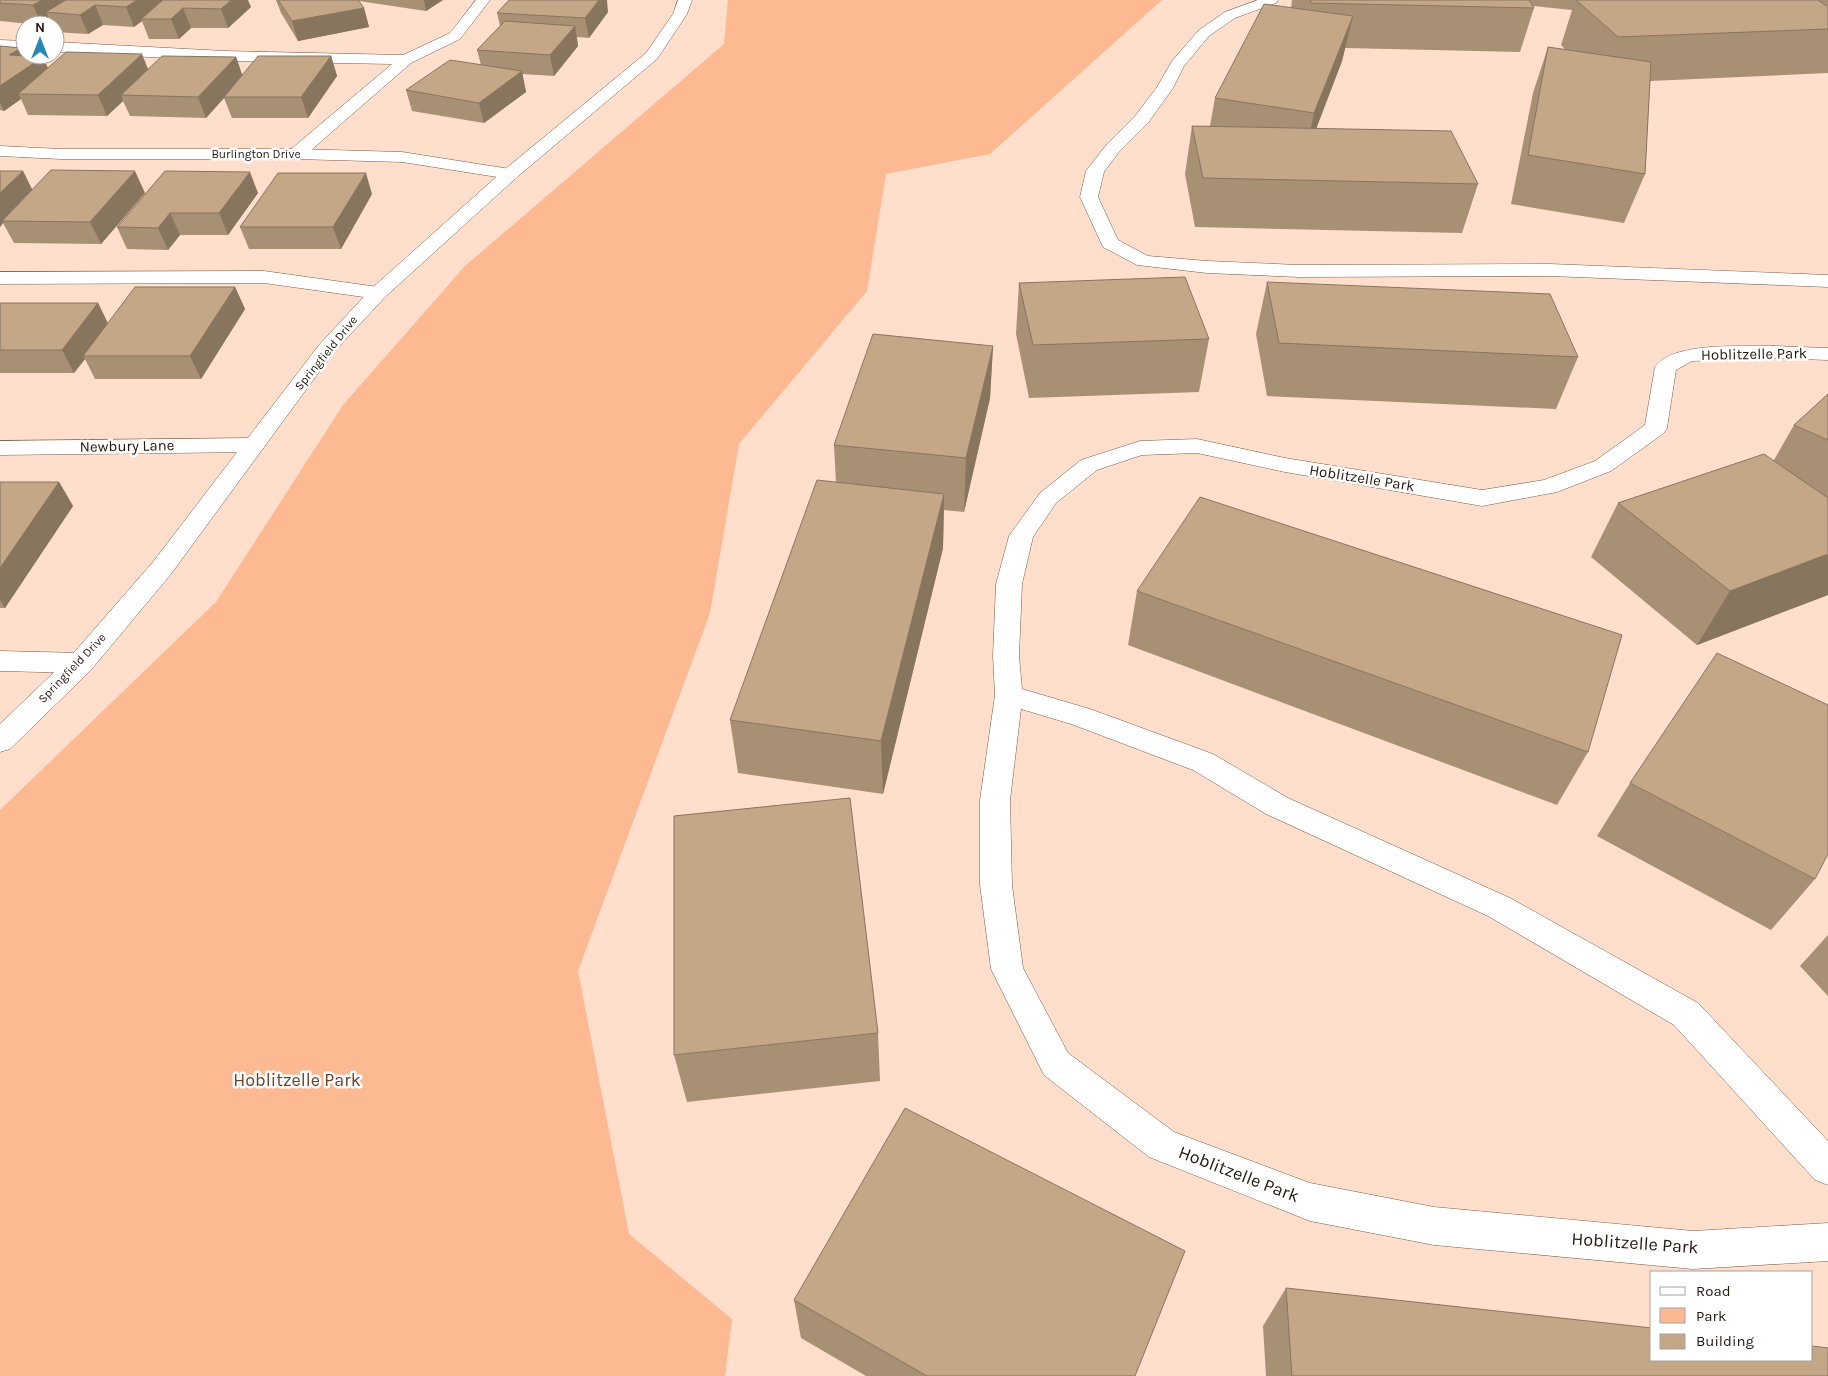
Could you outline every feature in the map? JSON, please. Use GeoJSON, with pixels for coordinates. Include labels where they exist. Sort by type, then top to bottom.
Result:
{"type":"FeatureCollection","features":[{"type":"Feature","properties":{"kind":"street"},"geometry":{"type":"LineString","coordinates":[[296,154],[406,60],[455,36],[483,0]]}},
{"type":"Feature","properties":{"kind":"street","name":"Springfield Drive"},"geometry":{"type":"LineString","coordinates":[[0,741],[81,662],[162,568],[326,349],[378,293],[510,174],[652,56],[680,14],[685,0]]}},
{"type":"Feature","properties":{"kind":"street"},"geometry":{"type":"LineString","coordinates":[[1271,0],[1230,14],[1204,33],[1177,64],[1164,88],[1142,119],[1113,148],[1095,171],[1090,197],[1110,243],[1144,261],[1216,267],[1299,271],[1550,270],[1828,281]]}},
{"type":"Feature","properties":{"kind":"street"},"geometry":{"type":"LineString","coordinates":[[0,45],[15,46]]}},
{"type":"Feature","properties":{"kind":"street"},"geometry":{"type":"LineString","coordinates":[[65,48],[225,56],[406,60]]}},
{"type":"Feature","properties":{"kind":"street","name":"Burlington Drive"},"geometry":{"type":"LineString","coordinates":[[0,151],[60,154],[402,156],[510,174]]}},
{"type":"Feature","properties":{"kind":"street"},"geometry":{"type":"LineString","coordinates":[[0,278],[264,277],[378,293]]}},
{"type":"Feature","properties":{"kind":"street","name":"Hoblitzelle Park"},"geometry":{"type":"LineString","coordinates":[[1828,354],[1773,352],[1688,355],[1666,367],[1656,428],[1603,466],[1550,486],[1482,498],[1285,465],[1197,446],[1140,448],[1089,465],[1048,498],[1020,536],[1009,584],[1006,656],[1009,695],[995,800],[996,885],[1007,969],[1056,1064],[1162,1145],[1310,1202],[1434,1226],[1693,1250],[1828,1242]]}},
{"type":"Feature","properties":{"kind":"street","name":"Newbury Lane"},"geometry":{"type":"LineString","coordinates":[[0,448],[254,444]]}},
{"type":"Feature","properties":{"kind":"street"},"geometry":{"type":"LineString","coordinates":[[0,661],[81,662]]}},
{"type":"Feature","properties":{"kind":"street"},"geometry":{"type":"LineString","coordinates":[[1009,695],[1080,716],[1203,762],[1277,806],[1500,907],[1686,1014],[1828,1167]]}},
{"type":"Feature","properties":{"kind":"green space","name":"Hoblitzelle Park"},"geometry":{"type":"Polygon","coordinates":[[[728,0],[1162,0],[990,154],[886,174],[867,291],[739,444],[710,613],[578,971],[629,1234],[732,1319],[725,1376],[0,1376],[0,810],[216,602],[343,405],[465,266],[724,44],[728,0]]]}},
{"type":"Feature","properties":{"kind":"building"},"geometry":{"type":"Polygon","coordinates":[[[0,0],[42,0],[33,5],[0,3],[0,0]]]}},
{"type":"Feature","properties":{"kind":"building"},"geometry":{"type":"Polygon","coordinates":[[[66,0],[137,0],[126,7],[95,5],[80,15],[46,12],[66,0]]]}},
{"type":"Feature","properties":{"kind":"building"},"geometry":{"type":"Polygon","coordinates":[[[163,0],[231,0],[221,9],[183,8],[171,19],[141,19],[163,0]]]}},
{"type":"Feature","properties":{"kind":"building"},"geometry":{"type":"Polygon","coordinates":[[[278,0],[358,0],[364,8],[292,21],[278,0]]]}},
{"type":"Feature","properties":{"kind":"building"},"geometry":{"type":"Polygon","coordinates":[[[509,0],[599,0],[585,18],[497,13],[509,0]]]}},
{"type":"Feature","properties":{"kind":"building"},"geometry":{"type":"Polygon","coordinates":[[[1310,0],[1529,0],[1534,8],[1311,3],[1310,0]]]}},
{"type":"Feature","properties":{"kind":"building"},"geometry":{"type":"Polygon","coordinates":[[[1576,0],[1818,0],[1828,7],[1828,29],[1618,37],[1576,0]]]}},
{"type":"Feature","properties":{"kind":"building"},"geometry":{"type":"Polygon","coordinates":[[[1264,4],[1353,16],[1314,113],[1215,98],[1264,4]]]}},
{"type":"Feature","properties":{"kind":"building"},"geometry":{"type":"Polygon","coordinates":[[[505,21],[575,26],[550,55],[477,50],[505,21]]]}},
{"type":"Feature","properties":{"kind":"building"},"geometry":{"type":"Polygon","coordinates":[[[0,46],[15,47],[15,52],[9,55],[15,55],[15,65],[31,65],[0,86],[0,46]]]}},
{"type":"Feature","properties":{"kind":"building"},"geometry":{"type":"Polygon","coordinates":[[[1548,47],[1651,62],[1645,174],[1528,155],[1548,47]]]}},
{"type":"Feature","properties":{"kind":"building"},"geometry":{"type":"Polygon","coordinates":[[[65,53],[142,54],[98,95],[18,94],[51,65],[65,65],[65,53]]]}},
{"type":"Feature","properties":{"kind":"building"},"geometry":{"type":"Polygon","coordinates":[[[162,56],[236,57],[198,97],[121,95],[162,56]]]}},
{"type":"Feature","properties":{"kind":"building"},"geometry":{"type":"Polygon","coordinates":[[[258,56],[331,56],[301,97],[224,97],[258,56]]]}},
{"type":"Feature","properties":{"kind":"building"},"geometry":{"type":"Polygon","coordinates":[[[450,60],[522,71],[479,103],[406,90],[450,60]]]}},
{"type":"Feature","properties":{"kind":"building"},"geometry":{"type":"Polygon","coordinates":[[[1192,126],[1451,131],[1478,184],[1203,178],[1192,126]]]}},
{"type":"Feature","properties":{"kind":"building"},"geometry":{"type":"Polygon","coordinates":[[[51,170],[135,171],[90,222],[2,221],[51,170]]]}},
{"type":"Feature","properties":{"kind":"building"},"geometry":{"type":"Polygon","coordinates":[[[0,171],[23,171],[0,193],[0,171]]]}},
{"type":"Feature","properties":{"kind":"building"},"geometry":{"type":"Polygon","coordinates":[[[165,171],[250,172],[219,213],[170,213],[158,228],[117,227],[165,171]]]}},
{"type":"Feature","properties":{"kind":"building"},"geometry":{"type":"Polygon","coordinates":[[[278,173],[366,173],[333,227],[240,227],[278,173]]]}},
{"type":"Feature","properties":{"kind":"building"},"geometry":{"type":"Polygon","coordinates":[[[1185,277],[1209,339],[1033,345],[1019,283],[1185,277]]]}},
{"type":"Feature","properties":{"kind":"building"},"geometry":{"type":"Polygon","coordinates":[[[1267,282],[1550,294],[1578,357],[1279,343],[1267,282]]]}},
{"type":"Feature","properties":{"kind":"building"},"geometry":{"type":"Polygon","coordinates":[[[135,287],[235,287],[190,356],[83,356],[135,287]]]}},
{"type":"Feature","properties":{"kind":"building"},"geometry":{"type":"Polygon","coordinates":[[[0,303],[98,303],[62,350],[0,350],[0,303]]]}},
{"type":"Feature","properties":{"kind":"building"},"geometry":{"type":"Polygon","coordinates":[[[873,334],[993,346],[966,458],[834,445],[873,334]]]}},
{"type":"Feature","properties":{"kind":"building"},"geometry":{"type":"Polygon","coordinates":[[[1828,394],[1828,440],[1794,425],[1828,394]]]}},
{"type":"Feature","properties":{"kind":"building"},"geometry":{"type":"Polygon","coordinates":[[[1764,454],[1828,498],[1828,554],[1730,591],[1618,503],[1764,454]]]}},
{"type":"Feature","properties":{"kind":"building"},"geometry":{"type":"Polygon","coordinates":[[[817,480],[944,494],[881,741],[730,720],[817,480]]]}},
{"type":"Feature","properties":{"kind":"building"},"geometry":{"type":"Polygon","coordinates":[[[0,482],[59,482],[0,568],[0,482]]]}},
{"type":"Feature","properties":{"kind":"building"},"geometry":{"type":"Polygon","coordinates":[[[1200,497],[1622,635],[1588,752],[1137,591],[1200,497]]]}},
{"type":"Feature","properties":{"kind":"building"},"geometry":{"type":"Polygon","coordinates":[[[1717,653],[1828,705],[1828,854],[1815,879],[1630,783],[1717,653]]]}},
{"type":"Feature","properties":{"kind":"building"},"geometry":{"type":"Polygon","coordinates":[[[850,798],[878,1033],[674,1055],[674,816],[850,798]]]}},
{"type":"Feature","properties":{"kind":"building"},"geometry":{"type":"Polygon","coordinates":[[[905,1108],[1185,1251],[1135,1376],[927,1376],[794,1300],[905,1108]]]}},
{"type":"Feature","properties":{"kind":"building"},"geometry":{"type":"Polygon","coordinates":[[[1286,1288],[1650,1328],[1650,1361],[1813,1361],[1813,1346],[1828,1348],[1828,1376],[1292,1376],[1286,1288]]]}}]}
